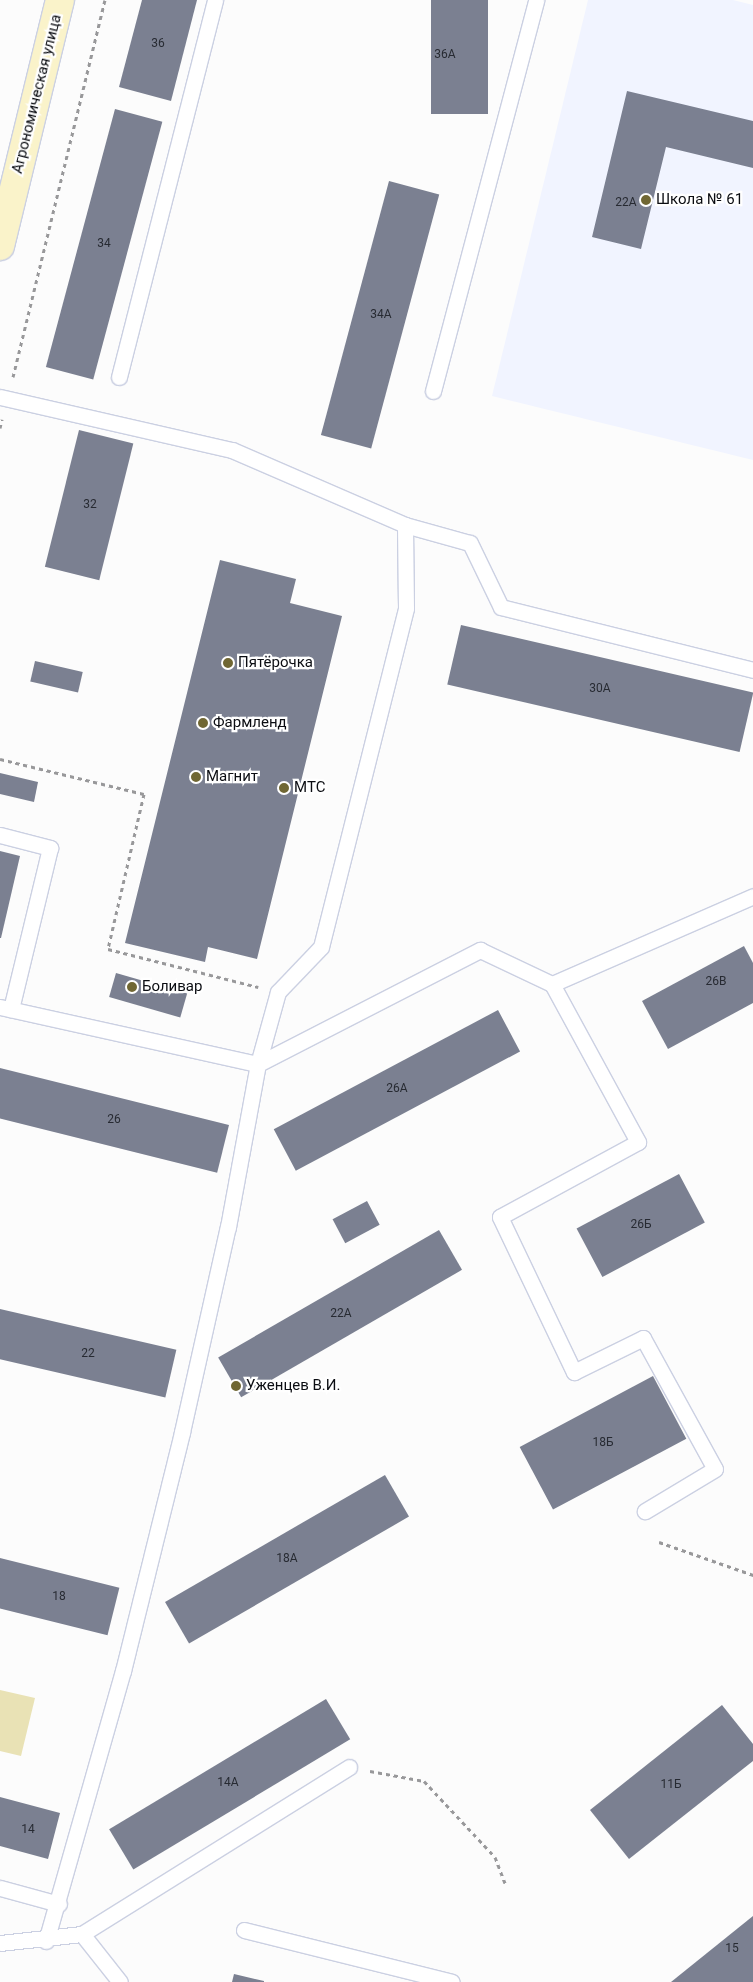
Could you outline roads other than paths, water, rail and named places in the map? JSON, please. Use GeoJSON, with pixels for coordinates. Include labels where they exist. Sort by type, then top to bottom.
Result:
{"type":"FeatureCollection","features":[{"type":"Feature","properties":{"kind":"street","name":"Агрономическая улица"},"geometry":{"type":"LineString","coordinates":[[0,246],[60,0]]}},
{"type":"Feature","properties":{"kind":"lane"},"geometry":{"type":"LineString","coordinates":[[119,377],[215,0]]}},
{"type":"Feature","properties":{"kind":"lane"},"geometry":{"type":"LineString","coordinates":[[433,391],[536,0]]}},
{"type":"Feature","properties":{"kind":"lane"},"geometry":{"type":"LineString","coordinates":[[4,398],[232,450],[405,525],[470,543],[501,607],[753,670]]}},
{"type":"Feature","properties":{"kind":"lane"},"geometry":{"type":"LineString","coordinates":[[46,1941],[59,1904],[124,1671],[180,1441],[228,1227],[258,1064],[278,992],[321,947],[406,608],[405,525]]}},
{"type":"Feature","properties":{"kind":"lane"},"geometry":{"type":"LineString","coordinates":[[0,835],[50,848],[5,1008],[258,1064],[480,950],[552,984],[638,1142],[500,1217],[574,1372],[643,1338],[715,1469],[645,1511]]}},
{"type":"Feature","properties":{"kind":"lane"},"geometry":{"type":"LineString","coordinates":[[552,984],[753,896]]}},
{"type":"Feature","properties":{"kind":"lane"},"geometry":{"type":"LineString","coordinates":[[0,1943],[46,1941],[82,1934],[350,1767]]}},
{"type":"Feature","properties":{"kind":"lane"},"geometry":{"type":"LineString","coordinates":[[0,1888],[59,1904]]}},
{"type":"Feature","properties":{"kind":"lane"},"geometry":{"type":"LineString","coordinates":[[244,1930],[452,1982]]}},
{"type":"Feature","properties":{"kind":"lane"},"geometry":{"type":"LineString","coordinates":[[82,1934],[120,1982]]}},
{"type":"Feature","properties":{"kind":"place","name":"Школа № 61"},"geometry":{"type":"Point","coordinates":[646,200]}},
{"type":"Feature","properties":{"kind":"place","name":"Пятёрочка"},"geometry":{"type":"Point","coordinates":[228,663]}},
{"type":"Feature","properties":{"kind":"place","name":"Фармленд"},"geometry":{"type":"Point","coordinates":[203,723]}},
{"type":"Feature","properties":{"kind":"place","name":"Магнит"},"geometry":{"type":"Point","coordinates":[196,777]}},
{"type":"Feature","properties":{"kind":"place","name":"МТС"},"geometry":{"type":"Point","coordinates":[284,788]}},
{"type":"Feature","properties":{"kind":"place","name":"Боливар"},"geometry":{"type":"Point","coordinates":[132,987]}},
{"type":"Feature","properties":{"kind":"place","name":"Уженцев В.И."},"geometry":{"type":"Point","coordinates":[236,1386]}}]}
